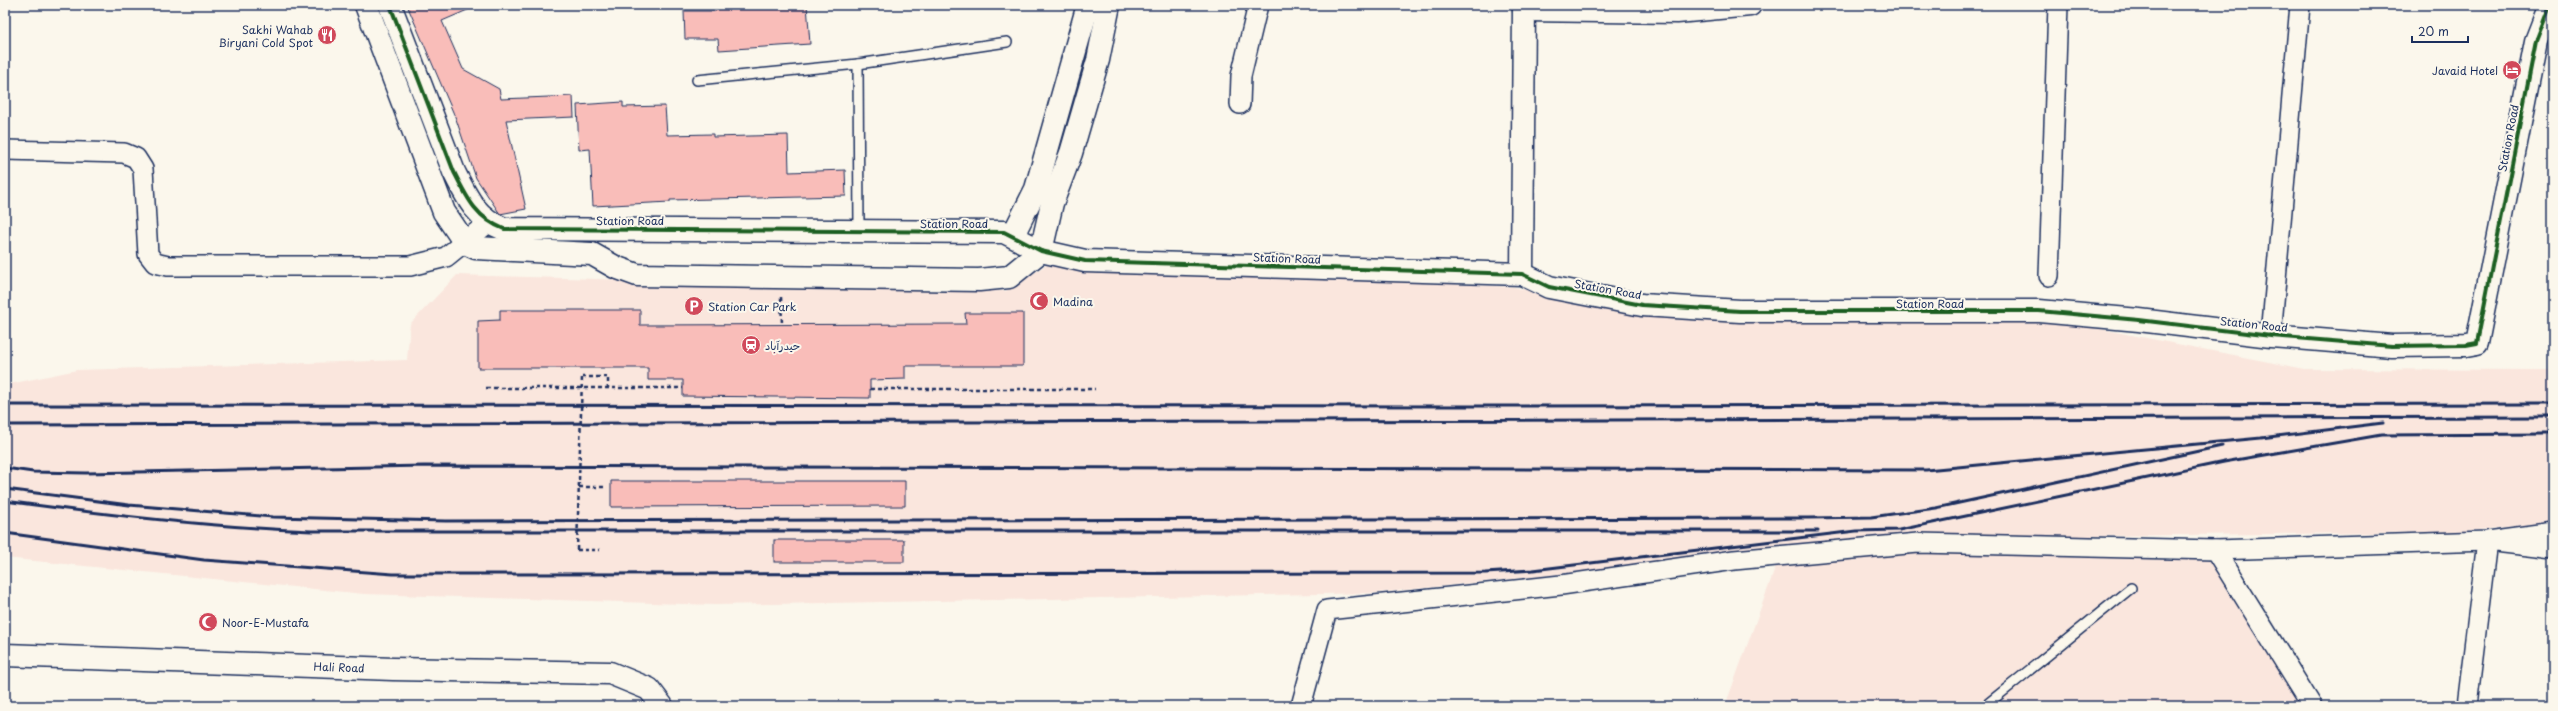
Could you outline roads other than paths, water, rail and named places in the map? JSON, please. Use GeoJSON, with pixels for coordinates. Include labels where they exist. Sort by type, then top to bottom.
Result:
{"type":"FeatureCollection","features":[{"type":"Feature","properties":{"kind":"street"},"geometry":{"type":"LineString","coordinates":[[366,5],[444,212],[465,243],[476,248],[592,254],[615,268],[637,275],[979,280],[1009,277],[1041,251],[1052,203],[1071,153],[1098,60],[1109,5]]}},
{"type":"Feature","properties":{"kind":"street"},"geometry":{"type":"LineString","coordinates":[[5,150],[124,153],[136,158],[142,170],[148,254],[155,263],[168,266],[410,266],[446,257],[488,223],[464,193],[454,172],[390,5]]}},
{"type":"Feature","properties":{"kind":"street"},"geometry":{"type":"LineString","coordinates":[[1013,235],[1036,189],[1088,5]]}},
{"type":"Feature","properties":{"kind":"street"},"geometry":{"type":"LineString","coordinates":[[1240,104],[1241,76],[1258,5]]}},
{"type":"Feature","properties":{"kind":"street"},"geometry":{"type":"LineString","coordinates":[[1522,274],[1524,7],[1677,12],[1750,5]]}},
{"type":"Feature","properties":{"kind":"street"},"geometry":{"type":"LineString","coordinates":[[2049,276],[2058,5]]}},
{"type":"Feature","properties":{"kind":"street"},"geometry":{"type":"LineString","coordinates":[[2271,336],[2300,5]]}},
{"type":"Feature","properties":{"kind":"street","name":"Station Road"},"geometry":{"type":"LineString","coordinates":[[488,223],[504,230],[1004,232],[1013,235],[1041,251],[1085,262],[1522,274],[1548,288],[1642,305],[1740,311],[2039,311],[2139,320],[2271,336],[2392,346],[2466,345],[2477,343],[2536,41],[2550,5]]}},
{"type":"Feature","properties":{"kind":"street"},"geometry":{"type":"LineString","coordinates":[[1301,706],[1327,610],[1561,585],[1734,560],[1918,542],[2214,550],[2487,541],[2553,532]]}},
{"type":"Feature","properties":{"kind":"street"},"geometry":{"type":"LineString","coordinates":[[2487,541],[2553,549]]}},
{"type":"Feature","properties":{"kind":"street"},"geometry":{"type":"LineString","coordinates":[[2467,706],[2487,541]]}},
{"type":"Feature","properties":{"kind":"street"},"geometry":{"type":"LineString","coordinates":[[2214,550],[2312,706]]}},
{"type":"Feature","properties":{"kind":"street","name":"Hali Road"},"geometry":{"type":"LineString","coordinates":[[5,655],[393,669],[610,673],[649,688],[662,706]]}},
{"type":"Feature","properties":{"kind":"lane"},"geometry":{"type":"LineString","coordinates":[[696,80],[858,64],[1007,42]]}},
{"type":"Feature","properties":{"kind":"lane"},"geometry":{"type":"LineString","coordinates":[[858,64],[859,231]]}},
{"type":"Feature","properties":{"kind":"lane"},"geometry":{"type":"LineString","coordinates":[[1985,706],[2131,588]]}},
{"type":"Feature","properties":{"kind":"railway"},"geometry":{"type":"LineString","coordinates":[[5,405],[1472,406],[2553,404]]}},
{"type":"Feature","properties":{"kind":"railway"},"geometry":{"type":"LineString","coordinates":[[5,425],[2553,417]]}},
{"type":"Feature","properties":{"kind":"railway"},"geometry":{"type":"LineString","coordinates":[[5,468],[33,472],[86,473],[424,466],[1926,470],[2261,438],[2383,423]]}},
{"type":"Feature","properties":{"kind":"railway"},"geometry":{"type":"LineString","coordinates":[[5,533],[204,560],[393,574],[1485,573],[1533,570],[1856,531],[1899,530],[2224,462],[2381,435],[2553,434]]}},
{"type":"Feature","properties":{"kind":"railway"},"geometry":{"type":"LineString","coordinates":[[5,489],[129,505],[273,517],[446,521],[1871,517],[1936,508],[2222,446]]}},
{"type":"Feature","properties":{"kind":"railway"},"geometry":{"type":"LineString","coordinates":[[5,501],[158,520],[234,527],[311,531],[1818,531]]}},
{"type":"Feature","properties":{"kind":"place","name":"Sakhi Wahab Biryani Cold Spot"},"geometry":{"type":"Point","coordinates":[327,35]}},
{"type":"Feature","properties":{"kind":"place","name":"Javaid Hotel"},"geometry":{"type":"Point","coordinates":[2512,70]}},
{"type":"Feature","properties":{"kind":"place","name":"Madina"},"geometry":{"type":"Point","coordinates":[1039,301]}},
{"type":"Feature","properties":{"kind":"place","name":"Station Car Park"},"geometry":{"type":"Point","coordinates":[694,306]}},
{"type":"Feature","properties":{"kind":"place","name":"حیدرآباد"},"geometry":{"type":"Point","coordinates":[751,345]}},
{"type":"Feature","properties":{"kind":"place","name":"Noor-E-Mustafa"},"geometry":{"type":"Point","coordinates":[208,622]}}]}
